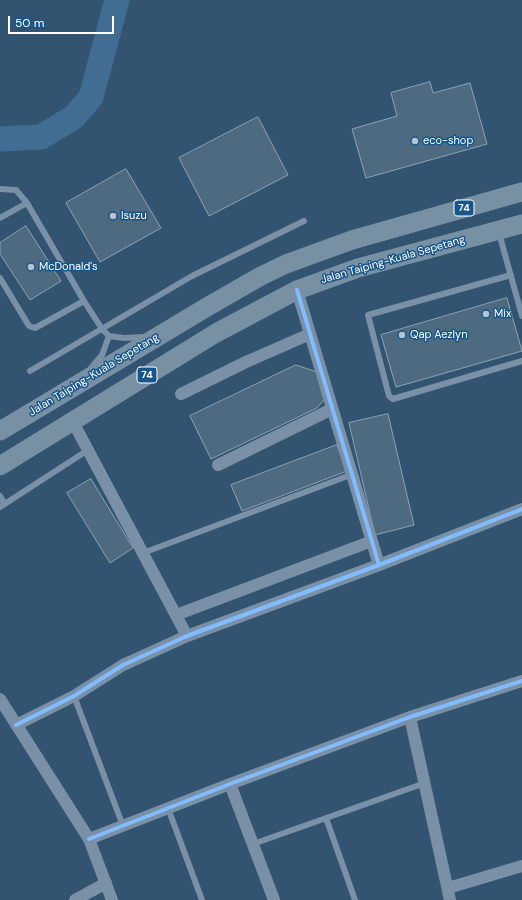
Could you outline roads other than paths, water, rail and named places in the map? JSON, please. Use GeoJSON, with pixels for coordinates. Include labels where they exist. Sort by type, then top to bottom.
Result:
{"type":"FeatureCollection","features":[{"type":"Feature","properties":{"kind":"main road","name":"Jalan Taiping-Kuala Sepetang"},"geometry":{"type":"LineString","coordinates":[[0,431],[207,307],[261,276],[286,264],[328,248],[522,192]]}},
{"type":"Feature","properties":{"kind":"main road","name":"Jalan Taiping-Kuala Sepetang"},"geometry":{"type":"LineString","coordinates":[[0,466],[216,333],[297,290],[358,268],[522,224]]}},
{"type":"Feature","properties":{"kind":"street"},"geometry":{"type":"LineString","coordinates":[[297,290],[379,565]]}},
{"type":"Feature","properties":{"kind":"street"},"geometry":{"type":"LineString","coordinates":[[181,394],[246,362],[310,334]]}},
{"type":"Feature","properties":{"kind":"street"},"geometry":{"type":"LineString","coordinates":[[218,465],[332,409]]}},
{"type":"Feature","properties":{"kind":"street"},"geometry":{"type":"LineString","coordinates":[[73,422],[187,636]]}},
{"type":"Feature","properties":{"kind":"street"},"geometry":{"type":"LineString","coordinates":[[16,724],[74,696],[123,665],[187,636],[379,565],[522,509]]}},
{"type":"Feature","properties":{"kind":"street"},"geometry":{"type":"LineString","coordinates":[[176,615],[372,541]]}},
{"type":"Feature","properties":{"kind":"street"},"geometry":{"type":"LineString","coordinates":[[89,839],[230,784],[410,717],[522,681]]}},
{"type":"Feature","properties":{"kind":"street"},"geometry":{"type":"LineString","coordinates":[[0,699],[89,839],[112,900]]}},
{"type":"Feature","properties":{"kind":"street"},"geometry":{"type":"LineString","coordinates":[[410,717],[449,894],[522,866]]}},
{"type":"Feature","properties":{"kind":"street"},"geometry":{"type":"LineString","coordinates":[[230,784],[274,900]]}},
{"type":"Feature","properties":{"kind":"street"},"geometry":{"type":"LineString","coordinates":[[75,900],[106,883]]}},
{"type":"Feature","properties":{"kind":"lane"},"geometry":{"type":"LineString","coordinates":[[0,189],[16,190],[27,203],[84,301],[102,329],[109,336],[142,338],[207,307]]}},
{"type":"Feature","properties":{"kind":"lane"},"geometry":{"type":"LineString","coordinates":[[0,218],[27,203]]}},
{"type":"Feature","properties":{"kind":"lane"},"geometry":{"type":"LineString","coordinates":[[30,371],[192,276],[304,221]]}},
{"type":"Feature","properties":{"kind":"lane"},"geometry":{"type":"LineString","coordinates":[[499,230],[522,316]]}},
{"type":"Feature","properties":{"kind":"lane"},"geometry":{"type":"LineString","coordinates":[[510,275],[368,315],[388,396],[394,399],[522,361]]}},
{"type":"Feature","properties":{"kind":"lane"},"geometry":{"type":"LineString","coordinates":[[0,278],[29,326],[35,328],[84,301]]}},
{"type":"Feature","properties":{"kind":"lane"},"geometry":{"type":"LineString","coordinates":[[75,386],[102,355],[109,336]]}},
{"type":"Feature","properties":{"kind":"lane"},"geometry":{"type":"LineString","coordinates":[[0,496],[3,506],[88,450]]}},
{"type":"Feature","properties":{"kind":"lane"},"geometry":{"type":"LineString","coordinates":[[143,553],[353,474]]}},
{"type":"Feature","properties":{"kind":"lane"},"geometry":{"type":"LineString","coordinates":[[74,696],[123,826]]}},
{"type":"Feature","properties":{"kind":"lane"},"geometry":{"type":"LineString","coordinates":[[253,844],[425,782]]}},
{"type":"Feature","properties":{"kind":"lane"},"geometry":{"type":"LineString","coordinates":[[168,808],[202,900]]}},
{"type":"Feature","properties":{"kind":"lane"},"geometry":{"type":"LineString","coordinates":[[326,818],[355,900]]}},
{"type":"Feature","properties":{"kind":"waterway"},"geometry":{"type":"LineString","coordinates":[[0,139],[41,137],[74,117],[91,97],[117,0]]}},
{"type":"Feature","properties":{"kind":"place","name":"eco-shop"},"geometry":{"type":"Point","coordinates":[415,141]}},
{"type":"Feature","properties":{"kind":"place","name":"Isuzu"},"geometry":{"type":"Point","coordinates":[113,216]}},
{"type":"Feature","properties":{"kind":"place","name":"McDonald's"},"geometry":{"type":"Point","coordinates":[31,267]}},
{"type":"Feature","properties":{"kind":"place","name":"Mix"},"geometry":{"type":"Point","coordinates":[486,314]}},
{"type":"Feature","properties":{"kind":"place","name":"Qap Aezlyn"},"geometry":{"type":"Point","coordinates":[402,335]}}]}
